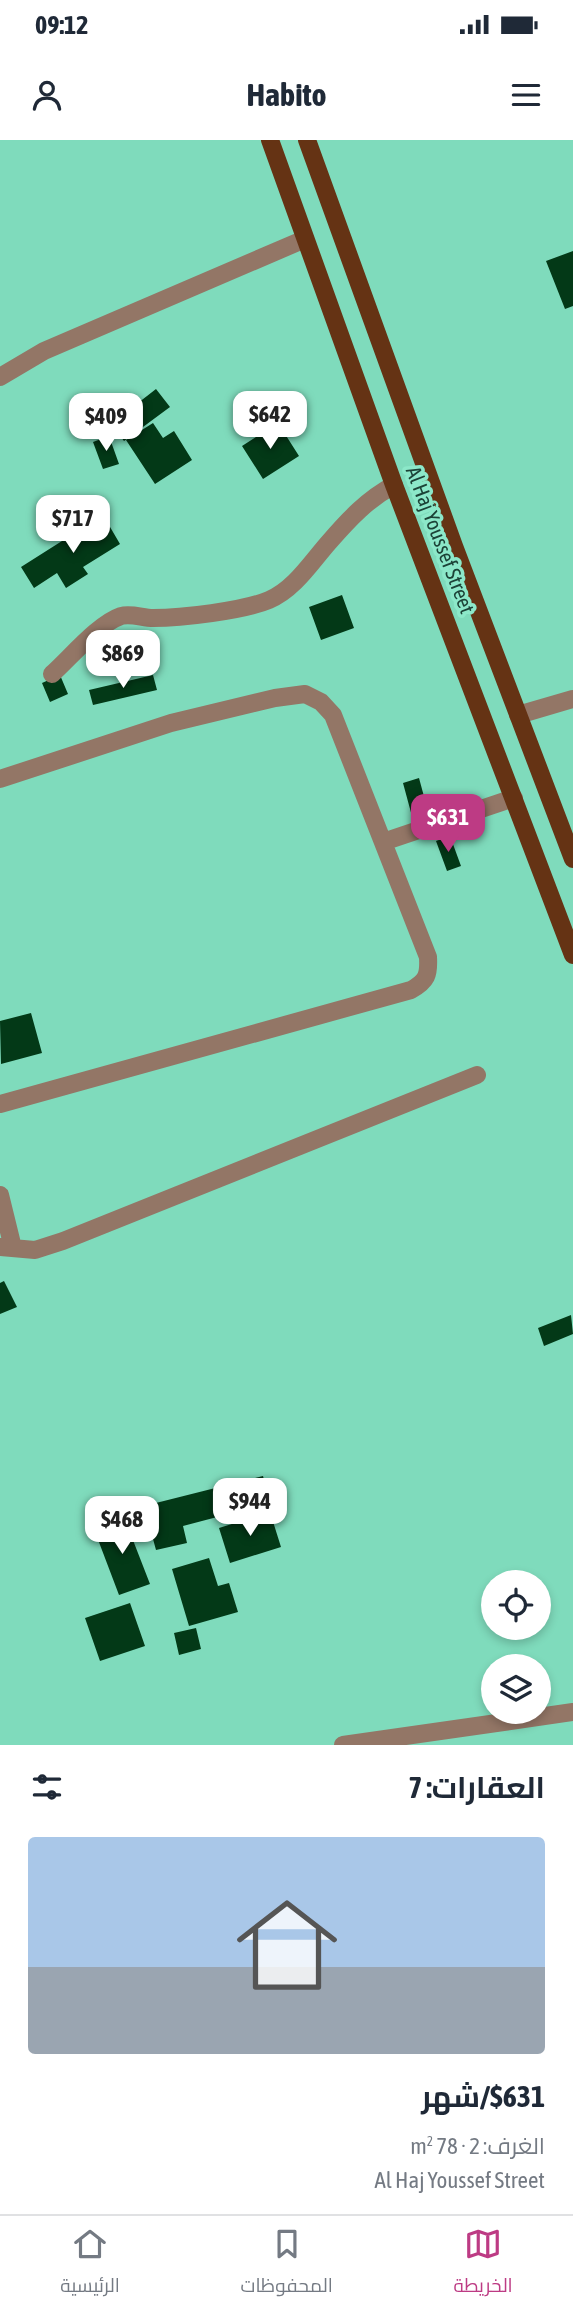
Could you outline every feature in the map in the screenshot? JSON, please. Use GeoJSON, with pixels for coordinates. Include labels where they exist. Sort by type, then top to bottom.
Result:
{"type":"FeatureCollection","features":[{"type":"Feature","properties":{"kind":"main road","name":"Al Haj Youssef Street"},"geometry":{"type":"LineString","coordinates":[[270,140],[394,485],[573,955]]}},
{"type":"Feature","properties":{"kind":"main road","name":"Al Haj Youssef Street"},"geometry":{"type":"LineString","coordinates":[[307,140],[573,859]]}},
{"type":"Feature","properties":{"kind":"street"},"geometry":{"type":"LineString","coordinates":[[0,377],[44,351],[305,239]]}},
{"type":"Feature","properties":{"kind":"street"},"geometry":{"type":"LineString","coordinates":[[52,674],[102,626],[124,615],[153,618],[242,609],[271,600],[302,575],[357,512],[376,495],[394,485]]}},
{"type":"Feature","properties":{"kind":"street"},"geometry":{"type":"LineString","coordinates":[[0,779],[171,723],[275,698],[305,694],[321,702],[333,715],[428,957],[429,972],[424,983],[411,990],[0,1104]]}},
{"type":"Feature","properties":{"kind":"street"},"geometry":{"type":"LineString","coordinates":[[518,715],[573,699]]}},
{"type":"Feature","properties":{"kind":"street"},"geometry":{"type":"LineString","coordinates":[[383,842],[514,799]]}},
{"type":"Feature","properties":{"kind":"street"},"geometry":{"type":"LineString","coordinates":[[0,1195],[6,1248],[35,1250],[477,1075]]}},
{"type":"Feature","properties":{"kind":"street"},"geometry":{"type":"LineString","coordinates":[[344,1745],[573,1712]]}},
{"type":"Feature","properties":{"kind":"building"},"geometry":{"type":"Polygon","coordinates":[[[573,251],[573,306],[565,309],[546,261],[573,251]]]}},
{"type":"Feature","properties":{"kind":"building"},"geometry":{"type":"Polygon","coordinates":[[[156,389],[170,407],[124,441],[111,424],[156,389]]]}},
{"type":"Feature","properties":{"kind":"building"},"geometry":{"type":"Polygon","coordinates":[[[153,423],[163,438],[174,431],[192,460],[155,484],[126,440],[153,423]]]}},
{"type":"Feature","properties":{"kind":"building"},"geometry":{"type":"Polygon","coordinates":[[[278,423],[299,456],[263,479],[242,446],[278,423]]]}},
{"type":"Feature","properties":{"kind":"building"},"geometry":{"type":"Polygon","coordinates":[[[109,436],[119,464],[103,469],[93,442],[109,436]]]}},
{"type":"Feature","properties":{"kind":"building"},"geometry":{"type":"Polygon","coordinates":[[[103,515],[120,544],[83,567],[88,574],[66,588],[57,573],[34,588],[21,567],[103,515]]]}},
{"type":"Feature","properties":{"kind":"building"},"geometry":{"type":"Polygon","coordinates":[[[342,595],[354,628],[321,640],[309,607],[342,595]]]}},
{"type":"Feature","properties":{"kind":"building"},"geometry":{"type":"Polygon","coordinates":[[[60,675],[68,694],[50,702],[42,683],[60,675]]]}},
{"type":"Feature","properties":{"kind":"building"},"geometry":{"type":"Polygon","coordinates":[[[153,675],[157,690],[93,705],[89,690],[153,675]]]}},
{"type":"Feature","properties":{"kind":"building"},"geometry":{"type":"Polygon","coordinates":[[[419,778],[429,815],[413,820],[403,783],[419,778]]]}},
{"type":"Feature","properties":{"kind":"building"},"geometry":{"type":"Polygon","coordinates":[[[450,836],[461,866],[447,871],[436,841],[450,836]]]}},
{"type":"Feature","properties":{"kind":"building"},"geometry":{"type":"Polygon","coordinates":[[[31,1013],[42,1053],[1,1064],[0,1021],[31,1013]]]}},
{"type":"Feature","properties":{"kind":"building"},"geometry":{"type":"Polygon","coordinates":[[[4,1281],[17,1307],[0,1314],[0,1283],[4,1281]]]}},
{"type":"Feature","properties":{"kind":"building"},"geometry":{"type":"Polygon","coordinates":[[[571,1315],[573,1334],[544,1346],[538,1328],[571,1315]]]}},
{"type":"Feature","properties":{"kind":"building"},"geometry":{"type":"Polygon","coordinates":[[[263,1476],[270,1503],[183,1526],[187,1543],[156,1550],[144,1506],[263,1476]]]}},
{"type":"Feature","properties":{"kind":"building"},"geometry":{"type":"Polygon","coordinates":[[[270,1512],[281,1547],[230,1563],[219,1528],[270,1512]]]}},
{"type":"Feature","properties":{"kind":"building"},"geometry":{"type":"Polygon","coordinates":[[[124,1517],[150,1584],[119,1595],[94,1529],[124,1517]]]}},
{"type":"Feature","properties":{"kind":"building"},"geometry":{"type":"Polygon","coordinates":[[[209,1558],[218,1586],[229,1583],[238,1612],[189,1626],[172,1569],[209,1558]]]}},
{"type":"Feature","properties":{"kind":"building"},"geometry":{"type":"Polygon","coordinates":[[[130,1603],[145,1646],[100,1661],[85,1618],[130,1603]]]}},
{"type":"Feature","properties":{"kind":"building"},"geometry":{"type":"Polygon","coordinates":[[[196,1628],[201,1649],[179,1655],[174,1633],[196,1628]]]}}]}
